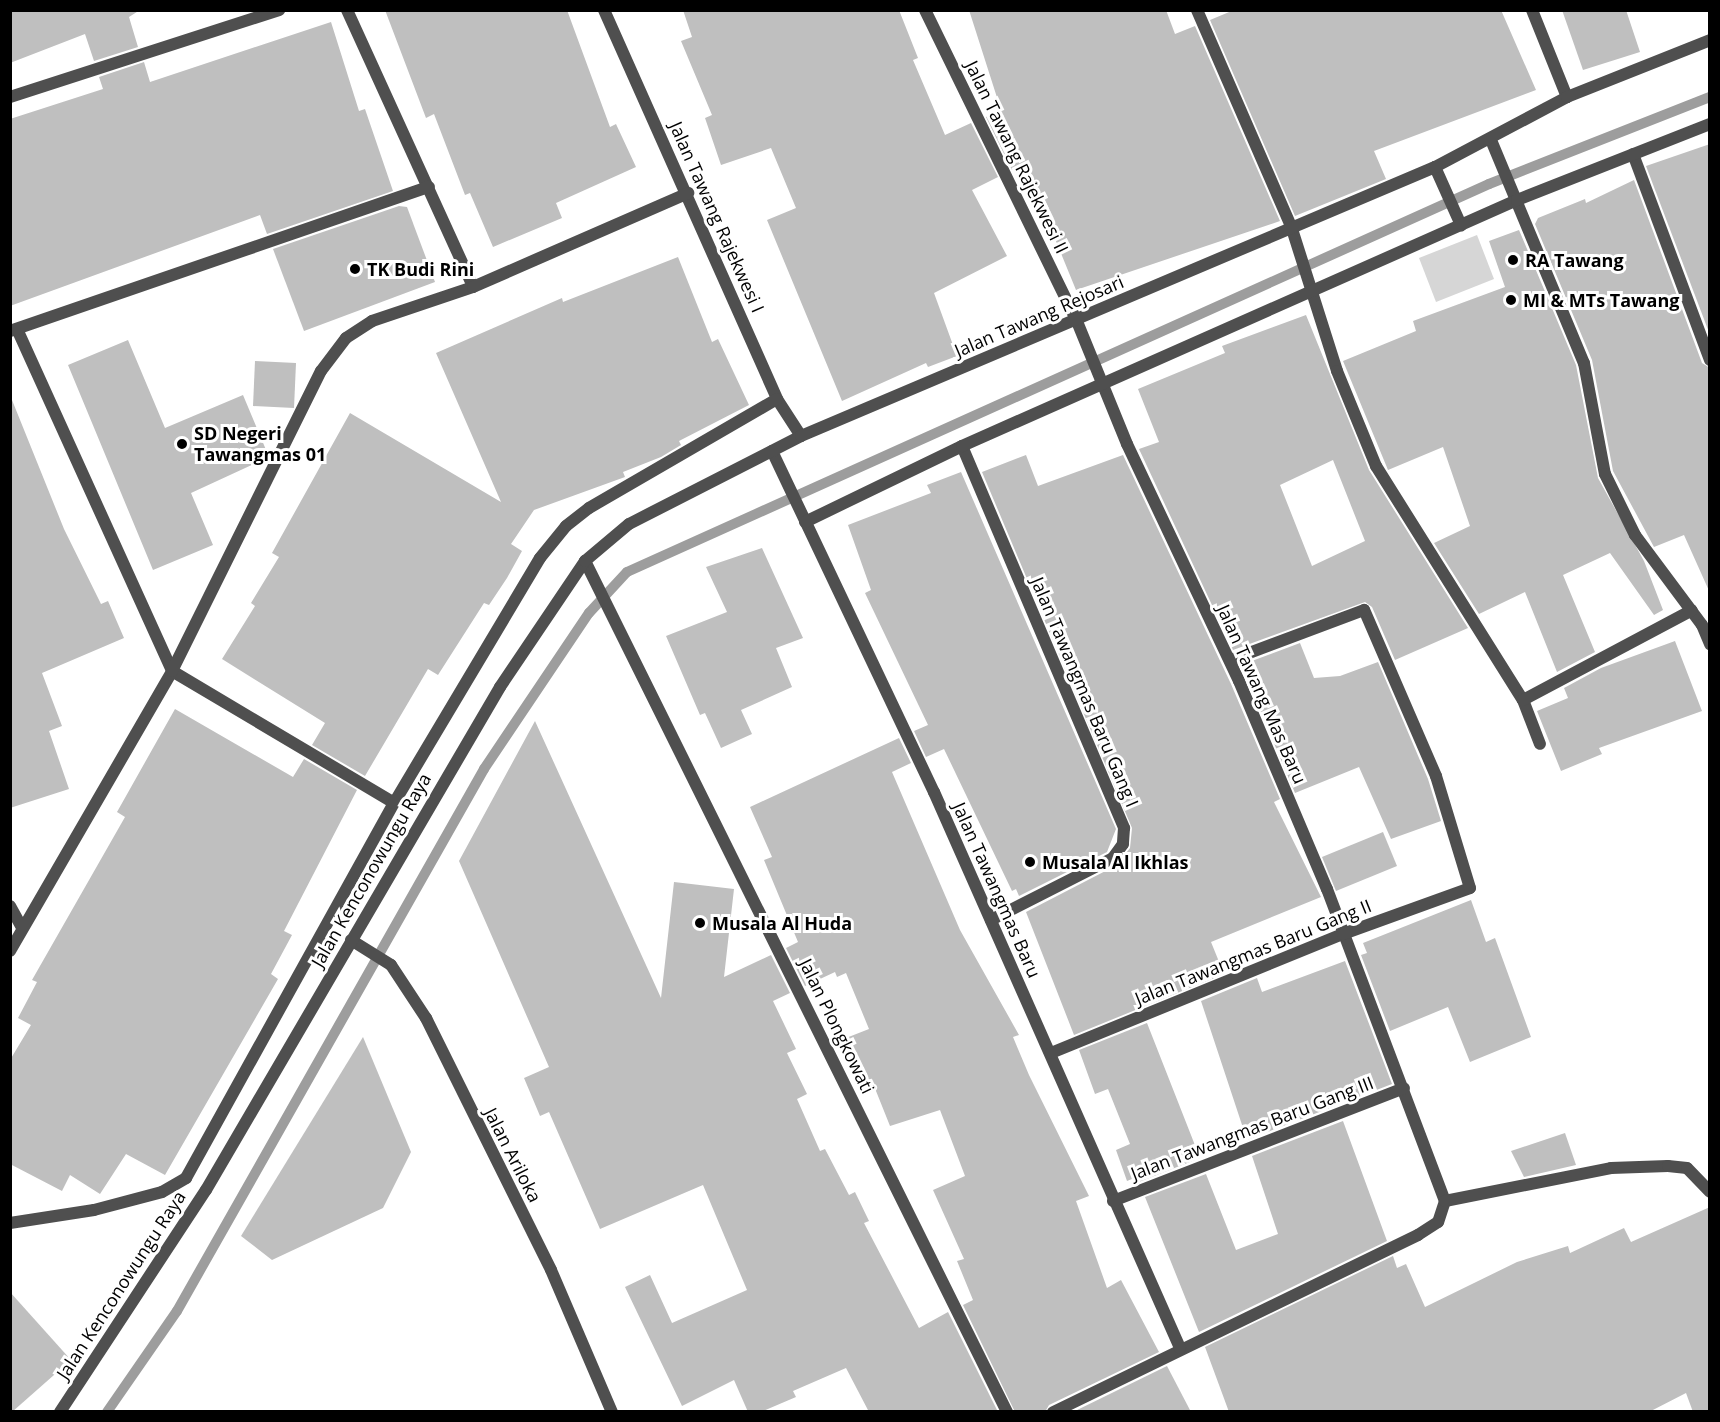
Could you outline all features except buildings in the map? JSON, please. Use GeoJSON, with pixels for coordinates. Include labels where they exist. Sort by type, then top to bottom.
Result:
{"type":"FeatureCollection","features":[{"type":"Feature","properties":{"kind":"street"},"geometry":{"type":"LineString","coordinates":[[10,97],[279,10]]}},
{"type":"Feature","properties":{"kind":"street"},"geometry":{"type":"LineString","coordinates":[[346,10],[473,287]]}},
{"type":"Feature","properties":{"kind":"street","name":"Jalan Tawang Rajekwesi I"},"geometry":{"type":"LineString","coordinates":[[604,10],[688,193],[777,399],[801,436]]}},
{"type":"Feature","properties":{"kind":"street","name":"Jalan Tawang Rajekwesi II"},"geometry":{"type":"LineString","coordinates":[[925,10],[1076,319]]}},
{"type":"Feature","properties":{"kind":"street"},"geometry":{"type":"LineString","coordinates":[[1197,10],[1294,235],[1315,291],[1334,362],[1376,466],[1523,700],[1540,744]]}},
{"type":"Feature","properties":{"kind":"street"},"geometry":{"type":"LineString","coordinates":[[1532,10],[1567,97]]}},
{"type":"Feature","properties":{"kind":"street","name":"Jalan Tawang Rejosari"},"geometry":{"type":"LineString","coordinates":[[801,436],[1076,319],[1294,235],[1438,173],[1493,145],[1567,97],[1710,40]]}},
{"type":"Feature","properties":{"kind":"street"},"geometry":{"type":"LineString","coordinates":[[804,519],[962,446],[1461,225],[1515,195],[1633,154],[1710,124]]}},
{"type":"Feature","properties":{"kind":"street"},"geometry":{"type":"LineString","coordinates":[[1493,145],[1584,363],[1605,474],[1635,535],[1692,610],[1710,644]]}},
{"type":"Feature","properties":{"kind":"street"},"geometry":{"type":"LineString","coordinates":[[1633,154],[1710,360]]}},
{"type":"Feature","properties":{"kind":"street"},"geometry":{"type":"LineString","coordinates":[[1438,173],[1461,225]]}},
{"type":"Feature","properties":{"kind":"street"},"geometry":{"type":"LineString","coordinates":[[394,803],[171,671],[14,330],[429,187]]}},
{"type":"Feature","properties":{"kind":"street"},"geometry":{"type":"LineString","coordinates":[[10,951],[171,671],[321,370],[346,338],[372,321],[473,287],[688,193]]}},
{"type":"Feature","properties":{"kind":"street","name":"Jalan Tawang Mas Baru"},"geometry":{"type":"LineString","coordinates":[[1076,319],[1230,660],[1343,934],[1404,1088],[1445,1201]]}},
{"type":"Feature","properties":{"kind":"street"},"geometry":{"type":"LineString","coordinates":[[10,1223],[94,1210],[162,1192],[186,1178],[394,803],[540,558],[566,526],[589,508],[777,399]]}},
{"type":"Feature","properties":{"kind":"street","name":"Jalan Kenconowungu Raya"},"geometry":{"type":"LineString","coordinates":[[60,1412],[206,1190],[500,687],[587,565],[629,524],[774,455],[801,436]]}},
{"type":"Feature","properties":{"kind":"street","name":"Jalan Tawangmas Baru Gang I"},"geometry":{"type":"LineString","coordinates":[[962,446],[1124,828],[1123,844],[1113,858],[991,920]]}},
{"type":"Feature","properties":{"kind":"street","name":"Jalan Tawangmas Baru"},"geometry":{"type":"LineString","coordinates":[[774,455],[1052,1053],[1113,1201],[1180,1348]]}},
{"type":"Feature","properties":{"kind":"street","name":"Jalan Plongkowati"},"geometry":{"type":"LineString","coordinates":[[587,565],[1007,1412]]}},
{"type":"Feature","properties":{"kind":"street","name":"Jalan Tawangmas Baru Gang II"},"geometry":{"type":"LineString","coordinates":[[1052,1053],[1343,934],[1470,888],[1436,776],[1364,610],[1230,660]]}},
{"type":"Feature","properties":{"kind":"street"},"geometry":{"type":"LineString","coordinates":[[1523,700],[1692,610]]}},
{"type":"Feature","properties":{"kind":"street"},"geometry":{"type":"LineString","coordinates":[[10,906],[22,928]]}},
{"type":"Feature","properties":{"kind":"street","name":"Jalan Ariloka"},"geometry":{"type":"LineString","coordinates":[[351,940],[391,965],[426,1018],[551,1270],[612,1412]]}},
{"type":"Feature","properties":{"kind":"street","name":"Jalan Tawangmas Baru Gang III"},"geometry":{"type":"LineString","coordinates":[[1113,1201],[1404,1088]]}},
{"type":"Feature","properties":{"kind":"street"},"geometry":{"type":"LineString","coordinates":[[1053,1412],[1180,1348],[1418,1235],[1438,1222],[1445,1201],[1611,1168],[1687,1168],[1710,1192]]}},
{"type":"Feature","properties":{"kind":"shaded area"},"geometry":{"type":"Polygon","coordinates":[[[1477,235],[1494,279],[1436,302],[1419,258],[1477,235]]]}},
{"type":"Feature","properties":{"kind":"waterway"},"geometry":{"type":"LineString","coordinates":[[107,1412],[177,1311],[484,769],[589,613],[627,572],[1489,184],[1710,97]]}},
{"type":"Feature","properties":{"kind":"place","name":"RA Tawang"},"geometry":{"type":"Point","coordinates":[1513,260]}},
{"type":"Feature","properties":{"kind":"place","name":"TK Budi Rini"},"geometry":{"type":"Point","coordinates":[355,269]}},
{"type":"Feature","properties":{"kind":"place","name":"MI & MTs Tawang"},"geometry":{"type":"Point","coordinates":[1511,300]}},
{"type":"Feature","properties":{"kind":"place","name":"SD Negeri Tawangmas 01"},"geometry":{"type":"Point","coordinates":[182,444]}},
{"type":"Feature","properties":{"kind":"place","name":"Musala Al Ikhlas"},"geometry":{"type":"Point","coordinates":[1030,862]}},
{"type":"Feature","properties":{"kind":"place","name":"Musala Al Huda"},"geometry":{"type":"Point","coordinates":[700,923]}}]}
